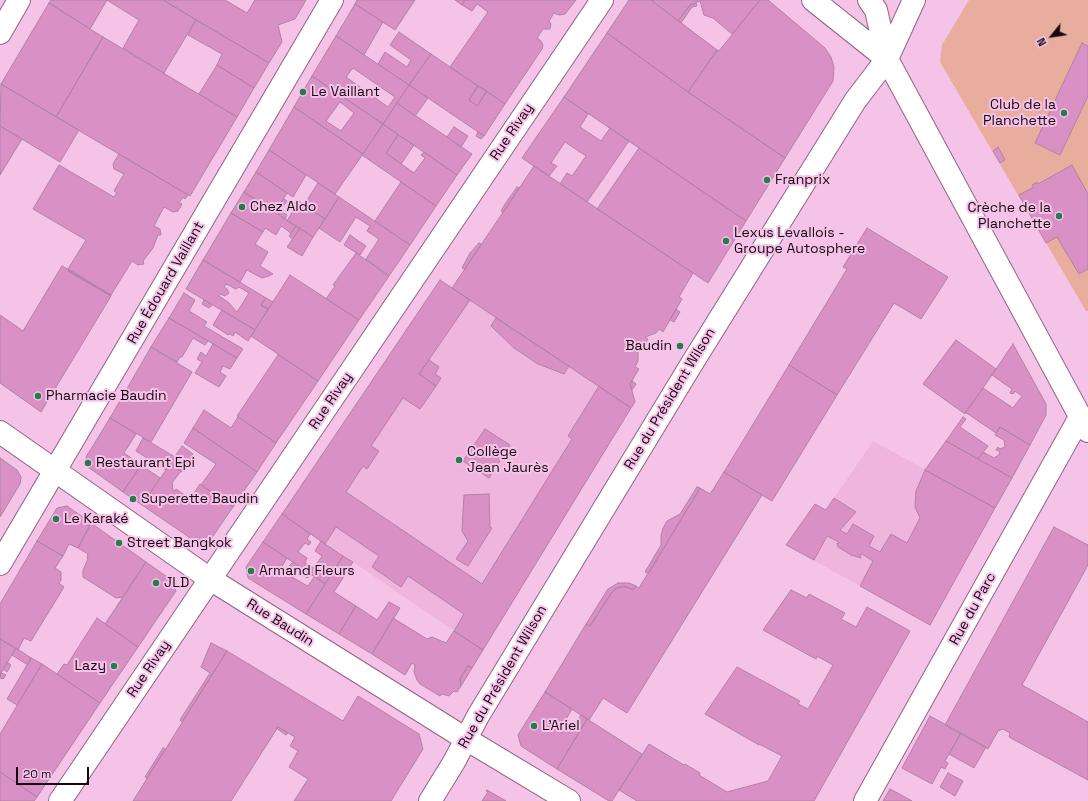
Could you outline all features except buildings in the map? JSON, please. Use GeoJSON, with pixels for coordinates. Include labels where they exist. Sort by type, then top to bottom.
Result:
{"type":"FeatureCollection","features":[{"type":"Feature","properties":{"kind":"street"},"geometry":{"type":"LineString","coordinates":[[0,33],[19,0]]}},
{"type":"Feature","properties":{"kind":"street","name":"Rue Édouard Vaillant"},"geometry":{"type":"LineString","coordinates":[[0,564],[332,0]]}},
{"type":"Feature","properties":{"kind":"street","name":"Rue Rivay"},"geometry":{"type":"LineString","coordinates":[[60,801],[602,0]]}},
{"type":"Feature","properties":{"kind":"street"},"geometry":{"type":"LineString","coordinates":[[813,0],[887,59]]}},
{"type":"Feature","properties":{"kind":"street"},"geometry":{"type":"LineString","coordinates":[[869,0],[876,10],[887,59],[1084,424]]}},
{"type":"Feature","properties":{"kind":"street","name":"Rue du Président Wilson"},"geometry":{"type":"LineString","coordinates":[[430,801],[478,716],[699,351],[855,101],[887,59],[914,0]]}},
{"type":"Feature","properties":{"kind":"street","name":"Rue du Parc"},"geometry":{"type":"LineString","coordinates":[[865,801],[1084,424]]}},
{"type":"Feature","properties":{"kind":"street","name":"Rue Baudin"},"geometry":{"type":"LineString","coordinates":[[0,432],[210,579],[466,739],[569,801]]}},
{"type":"Feature","properties":{"kind":"shaded area"},"geometry":{"type":"Polygon","coordinates":[[[969,0],[1088,0],[1088,311],[1086,311],[940,62],[942,45],[969,0]]]}},
{"type":"Feature","properties":{"kind":"shaded area","name":"Collège Jean Jaurès"},"geometry":{"type":"Polygon","coordinates":[[[440,280],[632,407],[482,650],[283,514],[440,280]]]}},
{"type":"Feature","properties":{"kind":"shaded area"},"geometry":{"type":"Polygon","coordinates":[[[873,441],[995,508],[930,625],[786,545],[815,504],[826,510],[873,441]]]}},
{"type":"Feature","properties":{"kind":"place","name":"Le Vaillant"},"geometry":{"type":"Point","coordinates":[303,92]}},
{"type":"Feature","properties":{"kind":"place","name":"Club de la Planchette"},"geometry":{"type":"Point","coordinates":[1064,113]}},
{"type":"Feature","properties":{"kind":"place","name":"Franprix"},"geometry":{"type":"Point","coordinates":[767,180]}},
{"type":"Feature","properties":{"kind":"place","name":"Chez Aldo"},"geometry":{"type":"Point","coordinates":[242,207]}},
{"type":"Feature","properties":{"kind":"place","name":"Crèche de la Planchette"},"geometry":{"type":"Point","coordinates":[1059,216]}},
{"type":"Feature","properties":{"kind":"place","name":"Lexus Levallois - Groupe Autosphere"},"geometry":{"type":"Point","coordinates":[726,241]}},
{"type":"Feature","properties":{"kind":"place","name":"Baudin"},"geometry":{"type":"Point","coordinates":[680,346]}},
{"type":"Feature","properties":{"kind":"place","name":"Pharmacie Baudin"},"geometry":{"type":"Point","coordinates":[38,396]}},
{"type":"Feature","properties":{"kind":"place","name":"Collège Jean Jaurès"},"geometry":{"type":"Point","coordinates":[459,460]}},
{"type":"Feature","properties":{"kind":"place","name":"Restaurant Epi"},"geometry":{"type":"Point","coordinates":[88,463]}},
{"type":"Feature","properties":{"kind":"place","name":"Superette Baudin"},"geometry":{"type":"Point","coordinates":[133,499]}},
{"type":"Feature","properties":{"kind":"place","name":"Le Karaké"},"geometry":{"type":"Point","coordinates":[56,519]}},
{"type":"Feature","properties":{"kind":"place","name":"Street Bangkok"},"geometry":{"type":"Point","coordinates":[119,543]}},
{"type":"Feature","properties":{"kind":"place","name":"Armand Fleurs"},"geometry":{"type":"Point","coordinates":[251,571]}},
{"type":"Feature","properties":{"kind":"place","name":"JLD"},"geometry":{"type":"Point","coordinates":[156,583]}},
{"type":"Feature","properties":{"kind":"place","name":"Lazy"},"geometry":{"type":"Point","coordinates":[114,666]}},
{"type":"Feature","properties":{"kind":"place","name":"L'Ariel"},"geometry":{"type":"Point","coordinates":[534,726]}}]}
